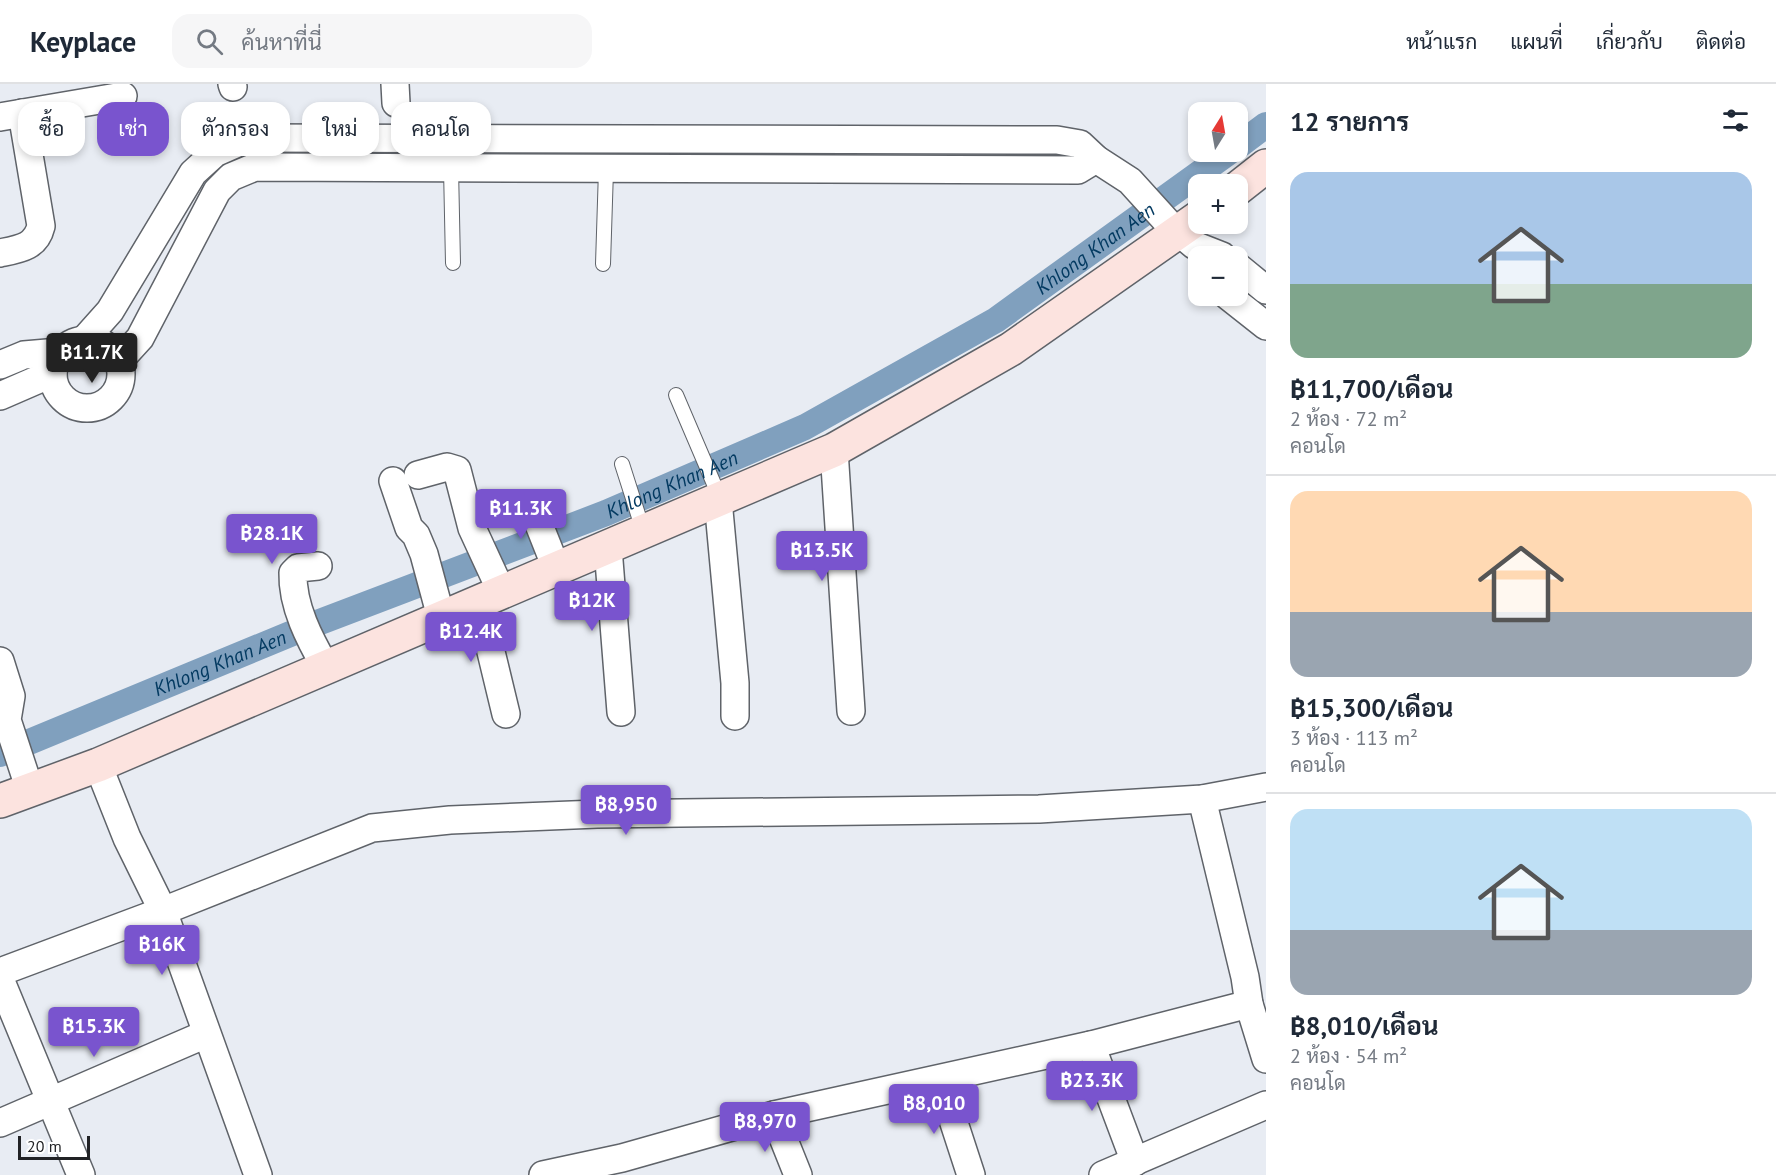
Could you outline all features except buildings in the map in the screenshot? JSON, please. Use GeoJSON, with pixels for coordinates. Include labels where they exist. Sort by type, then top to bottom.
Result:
{"type":"FeatureCollection","features":[{"type":"Feature","properties":{"kind":"street"},"geometry":{"type":"LineString","coordinates":[[0,253],[30,246],[37,240],[41,226],[11,115],[123,96]]}},
{"type":"Feature","properties":{"kind":"street"},"geometry":{"type":"LineString","coordinates":[[85,339],[110,311],[193,173],[215,153],[249,138],[1057,140],[1080,144],[1096,159],[1130,181],[1188,236],[1205,246]]}},
{"type":"Feature","properties":{"kind":"street"},"geometry":{"type":"LineString","coordinates":[[56,362],[57,392],[65,399],[79,407],[95,407],[105,403],[115,393],[120,381],[120,361],[140,338],[217,190],[231,177],[255,167],[1078,170],[1096,159]]}},
{"type":"Feature","properties":{"kind":"street"},"geometry":{"type":"LineString","coordinates":[[1248,180],[1266,166]]}},
{"type":"Feature","properties":{"kind":"street"},"geometry":{"type":"LineString","coordinates":[[0,660],[11,696],[7,720],[18,788],[98,765],[320,657],[437,606],[491,589],[553,561],[608,548],[642,528],[834,450],[1011,349],[1188,236]]}},
{"type":"Feature","properties":{"kind":"street"},"geometry":{"type":"LineString","coordinates":[[1248,275],[1266,290]]}},
{"type":"Feature","properties":{"kind":"street"},"geometry":{"type":"LineString","coordinates":[[1241,306],[1266,326]]}},
{"type":"Feature","properties":{"kind":"street"},"geometry":{"type":"LineString","coordinates":[[0,396],[56,362],[71,342],[85,339],[104,346],[120,361]]}},
{"type":"Feature","properties":{"kind":"street"},"geometry":{"type":"LineString","coordinates":[[0,365],[24,355],[56,362]]}},
{"type":"Feature","properties":{"kind":"street"},"geometry":{"type":"LineString","coordinates":[[834,450],[851,711]]}},
{"type":"Feature","properties":{"kind":"street"},"geometry":{"type":"LineString","coordinates":[[437,606],[424,554],[416,535],[409,528],[405,478],[447,468],[457,470],[491,589],[506,714]]}},
{"type":"Feature","properties":{"kind":"street"},"geometry":{"type":"LineString","coordinates":[[717,496],[735,683],[735,716]]}},
{"type":"Feature","properties":{"kind":"street"},"geometry":{"type":"LineString","coordinates":[[534,512],[553,561]]}},
{"type":"Feature","properties":{"kind":"street"},"geometry":{"type":"LineString","coordinates":[[608,548],[621,712]]}},
{"type":"Feature","properties":{"kind":"street"},"geometry":{"type":"LineString","coordinates":[[318,566],[301,567],[293,573],[295,598],[320,657]]}},
{"type":"Feature","properties":{"kind":"street"},"geometry":{"type":"LineString","coordinates":[[98,765],[127,838],[163,911],[258,1175]]}},
{"type":"Feature","properties":{"kind":"street"},"geometry":{"type":"LineString","coordinates":[[0,972],[163,911],[372,828],[450,820],[597,814],[1038,809],[1202,799],[1266,787]]}},
{"type":"Feature","properties":{"kind":"street"},"geometry":{"type":"LineString","coordinates":[[1202,799],[1256,975],[1249,1004],[1266,1059]]}},
{"type":"Feature","properties":{"kind":"street"},"geometry":{"type":"LineString","coordinates":[[0,979],[81,1175]]}},
{"type":"Feature","properties":{"kind":"street"},"geometry":{"type":"LineString","coordinates":[[543,1175],[625,1166],[774,1115],[1092,1045],[1249,1004]]}},
{"type":"Feature","properties":{"kind":"street"},"geometry":{"type":"LineString","coordinates":[[0,1123],[206,1035]]}},
{"type":"Feature","properties":{"kind":"street"},"geometry":{"type":"LineString","coordinates":[[1092,1045],[1135,1162]]}},
{"type":"Feature","properties":{"kind":"street"},"geometry":{"type":"LineString","coordinates":[[940,1080],[971,1175]]}},
{"type":"Feature","properties":{"kind":"street"},"geometry":{"type":"LineString","coordinates":[[1103,1175],[1266,1105]]}},
{"type":"Feature","properties":{"kind":"street"},"geometry":{"type":"LineString","coordinates":[[774,1115],[798,1175]]}},
{"type":"Feature","properties":{"kind":"lane"},"geometry":{"type":"LineString","coordinates":[[451,168],[453,263]]}},
{"type":"Feature","properties":{"kind":"lane"},"geometry":{"type":"LineString","coordinates":[[603,264],[606,170]]}},
{"type":"Feature","properties":{"kind":"lane"},"geometry":{"type":"LineString","coordinates":[[676,394],[717,496]]}},
{"type":"Feature","properties":{"kind":"lane"},"geometry":{"type":"LineString","coordinates":[[624,470],[642,528]]}},
{"type":"Feature","properties":{"kind":"waterway","name":"Khlong Khan Aen"},"geometry":{"type":"LineString","coordinates":[[1248,138],[1266,125]]}},
{"type":"Feature","properties":{"kind":"waterway","name":"Khlong Khan Aen"},"geometry":{"type":"LineString","coordinates":[[0,754],[312,625],[606,513],[805,427],[996,320],[1215,162]]}}]}
